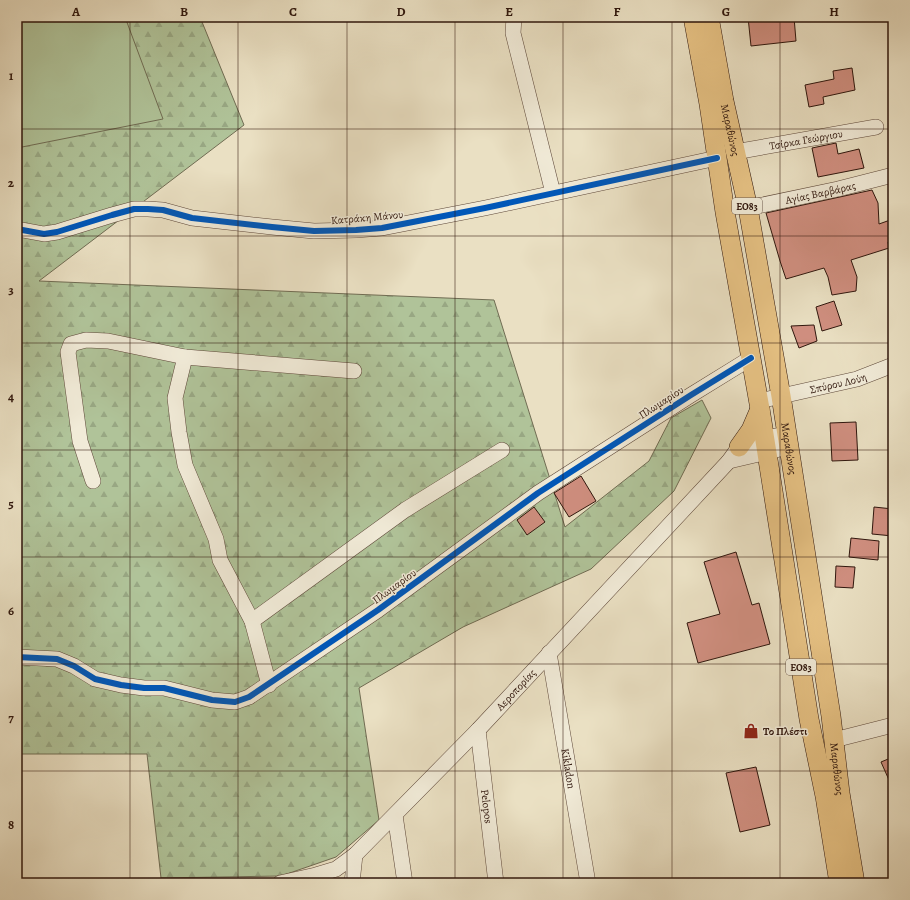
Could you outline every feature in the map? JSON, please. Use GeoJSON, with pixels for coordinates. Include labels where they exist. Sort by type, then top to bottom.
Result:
{"type":"FeatureCollection","features":[{"type":"Feature","properties":{"kind":"main road","name":"Μαραθώνος"},"geometry":{"type":"LineString","coordinates":[[693,17],[760,405],[809,719],[825,796],[839,883]]}},
{"type":"Feature","properties":{"kind":"main road","name":"Μαραθώνος"},"geometry":{"type":"LineString","coordinates":[[709,17],[724,101],[748,208],[781,396],[830,708],[840,793],[855,883]]}},
{"type":"Feature","properties":{"kind":"main road"},"geometry":{"type":"LineString","coordinates":[[734,454],[751,430],[760,405]]}},
{"type":"Feature","properties":{"kind":"street"},"geometry":{"type":"LineString","coordinates":[[514,17],[513,33],[553,193]]}},
{"type":"Feature","properties":{"kind":"street","name":"Τσίρκα Γεώργιου"},"geometry":{"type":"LineString","coordinates":[[735,152],[876,127]]}},
{"type":"Feature","properties":{"kind":"street","name":"Κατράκη Μάνου"},"geometry":{"type":"LineString","coordinates":[[17,229],[44,234],[57,232],[134,209],[163,210],[192,218],[272,228],[314,231],[382,228],[413,223],[717,158]]}},
{"type":"Feature","properties":{"kind":"street","name":"Αγίας Βαρβάρας"},"geometry":{"type":"LineString","coordinates":[[748,208],[838,189],[893,175]]}},
{"type":"Feature","properties":{"kind":"street"},"geometry":{"type":"LineString","coordinates":[[93,480],[80,441],[68,352],[71,344],[86,340],[108,341],[184,357],[354,371]]}},
{"type":"Feature","properties":{"kind":"street"},"geometry":{"type":"LineString","coordinates":[[184,357],[175,398],[185,465],[216,539],[220,560],[252,621],[269,685]]}},
{"type":"Feature","properties":{"kind":"street","name":"Πλωμαρίου"},"geometry":{"type":"LineString","coordinates":[[17,657],[57,659],[74,666],[95,679],[121,685],[144,688],[164,688],[212,700],[235,702],[249,698],[378,610],[538,493],[751,358]]}},
{"type":"Feature","properties":{"kind":"street","name":"Σπύρου Λούη"},"geometry":{"type":"LineString","coordinates":[[760,405],[781,396],[857,379],[893,364]]}},
{"type":"Feature","properties":{"kind":"street"},"geometry":{"type":"LineString","coordinates":[[734,454],[787,440]]}},
{"type":"Feature","properties":{"kind":"street"},"geometry":{"type":"LineString","coordinates":[[252,621],[405,510],[502,450]]}},
{"type":"Feature","properties":{"kind":"street","name":"Αεροπορίας"},"geometry":{"type":"LineString","coordinates":[[280,883],[316,876],[336,869],[355,855],[478,730],[734,454]]}},
{"type":"Feature","properties":{"kind":"street","name":"Kikladon"},"geometry":{"type":"LineString","coordinates":[[549,653],[588,883]]}},
{"type":"Feature","properties":{"kind":"street"},"geometry":{"type":"LineString","coordinates":[[834,740],[893,725]]}},
{"type":"Feature","properties":{"kind":"street","name":"Pelopos"},"geometry":{"type":"LineString","coordinates":[[478,730],[496,883]]}},
{"type":"Feature","properties":{"kind":"street"},"geometry":{"type":"LineString","coordinates":[[395,815],[406,883]]}},
{"type":"Feature","properties":{"kind":"street"},"geometry":{"type":"LineString","coordinates":[[352,883],[355,855]]}},
{"type":"Feature","properties":{"kind":"green space"},"geometry":{"type":"Polygon","coordinates":[[[17,17],[200,17],[244,125],[39,281],[494,300],[565,527],[649,461],[671,418],[702,400],[711,418],[674,491],[591,569],[463,627],[359,688],[379,820],[336,857],[281,876],[161,878],[147,754],[17,754],[17,17]]]}},
{"type":"Feature","properties":{"kind":"green space"},"geometry":{"type":"Polygon","coordinates":[[[17,17],[125,17],[163,119],[17,148],[17,17]]]}},
{"type":"Feature","properties":{"kind":"building"},"geometry":{"type":"Polygon","coordinates":[[[748,17],[794,17],[796,41],[751,46],[748,17]]]}},
{"type":"Feature","properties":{"kind":"building"},"geometry":{"type":"Polygon","coordinates":[[[852,68],[855,90],[823,97],[824,104],[809,107],[805,85],[834,79],[833,71],[852,68]]]}},
{"type":"Feature","properties":{"kind":"building"},"geometry":{"type":"Polygon","coordinates":[[[836,143],[838,154],[859,149],[864,168],[818,177],[812,148],[836,143]]]}},
{"type":"Feature","properties":{"kind":"building"},"geometry":{"type":"Polygon","coordinates":[[[872,190],[878,203],[879,224],[893,219],[893,240],[888,242],[889,248],[851,260],[857,277],[856,291],[832,295],[828,277],[824,268],[786,279],[766,213],[872,190]]]}},
{"type":"Feature","properties":{"kind":"building"},"geometry":{"type":"Polygon","coordinates":[[[834,301],[842,325],[822,331],[816,307],[834,301]]]}},
{"type":"Feature","properties":{"kind":"building"},"geometry":{"type":"Polygon","coordinates":[[[814,325],[817,341],[799,348],[791,326],[814,325]]]}},
{"type":"Feature","properties":{"kind":"building"},"geometry":{"type":"Polygon","coordinates":[[[856,422],[858,460],[832,461],[830,423],[856,422]]]}},
{"type":"Feature","properties":{"kind":"building"},"geometry":{"type":"Polygon","coordinates":[[[581,476],[596,501],[569,517],[554,493],[581,476]]]}},
{"type":"Feature","properties":{"kind":"building"},"geometry":{"type":"Polygon","coordinates":[[[534,507],[545,522],[527,535],[517,520],[534,507]]]}},
{"type":"Feature","properties":{"kind":"building"},"geometry":{"type":"Polygon","coordinates":[[[874,507],[893,509],[893,536],[872,534],[874,507]]]}},
{"type":"Feature","properties":{"kind":"building"},"geometry":{"type":"Polygon","coordinates":[[[851,538],[879,541],[878,560],[849,557],[851,538]]]}},
{"type":"Feature","properties":{"kind":"building"},"geometry":{"type":"Polygon","coordinates":[[[736,552],[752,605],[759,603],[770,644],[698,663],[687,623],[720,614],[704,562],[736,552]]]}},
{"type":"Feature","properties":{"kind":"building"},"geometry":{"type":"Polygon","coordinates":[[[836,566],[855,567],[853,588],[835,587],[836,566]]]}},
{"type":"Feature","properties":{"kind":"building"},"geometry":{"type":"Polygon","coordinates":[[[893,757],[893,789],[881,762],[893,757]]]}},
{"type":"Feature","properties":{"kind":"building"},"geometry":{"type":"Polygon","coordinates":[[[756,767],[770,825],[740,832],[726,773],[756,767]]]}},
{"type":"Feature","properties":{"kind":"cycle path"},"geometry":{"type":"LineString","coordinates":[[17,229],[44,234],[57,232],[134,209],[163,210],[192,218],[314,231],[382,228],[485,208],[717,158]]}},
{"type":"Feature","properties":{"kind":"cycle path"},"geometry":{"type":"LineString","coordinates":[[17,657],[57,659],[74,666],[95,679],[121,685],[144,688],[164,688],[212,700],[235,702],[249,697],[378,610],[538,493],[751,358]]}},
{"type":"Feature","properties":{"kind":"place","name":"Το Πλέστι"},"geometry":{"type":"Point","coordinates":[751,731]}}]}
